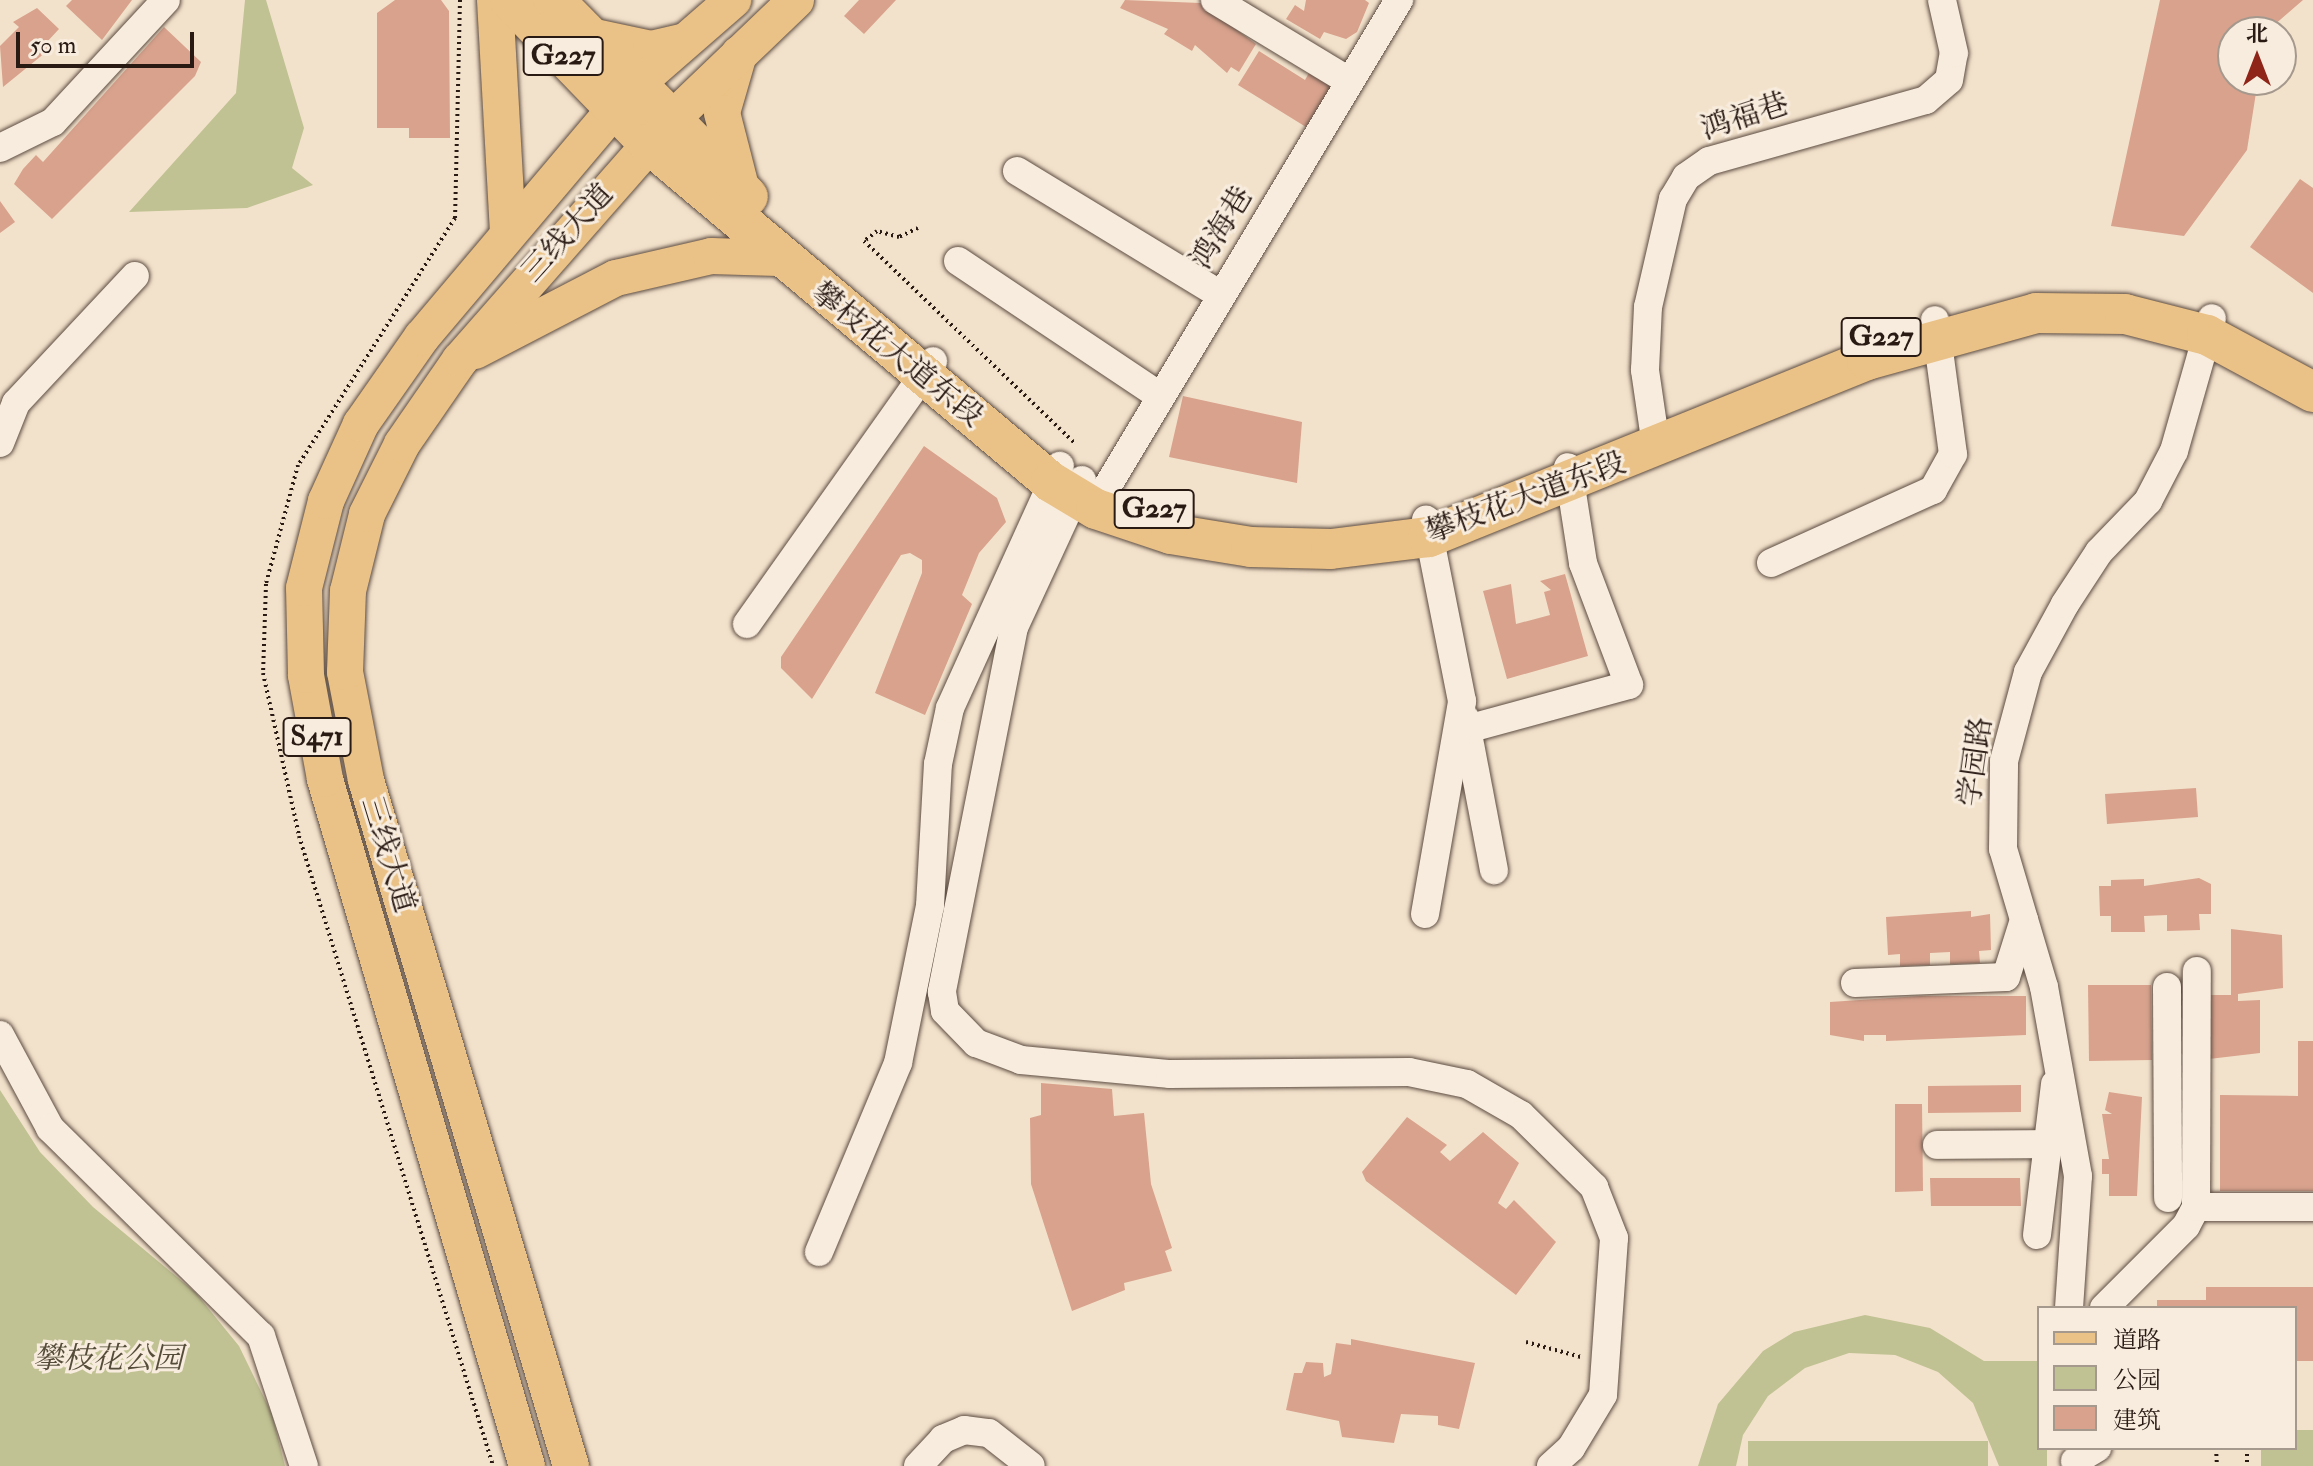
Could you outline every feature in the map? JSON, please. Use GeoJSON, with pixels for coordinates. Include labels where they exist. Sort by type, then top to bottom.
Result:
{"type":"FeatureCollection","features":[{"type":"Feature","properties":{"kind":"highway","name":"攀枝花大道东段"},"geometry":{"type":"LineString","coordinates":[[510,0],[659,133],[778,258],[1081,482],[1179,518],[1258,531],[1339,533],[1428,528],[1936,328]]}},
{"type":"Feature","properties":{"kind":"highway","name":"攀枝花大道东段"},"geometry":{"type":"LineString","coordinates":[[554,0],[586,35],[624,100]]}},
{"type":"Feature","properties":{"kind":"highway","name":"攀枝花大道东段"},"geometry":{"type":"LineString","coordinates":[[659,133],[742,191],[928,368]]}},
{"type":"Feature","properties":{"kind":"highway","name":"攀枝花大道东段"},"geometry":{"type":"LineString","coordinates":[[1570,474],[1654,432],[1936,328],[2033,296],[2122,296],[2210,326],[2313,370]]}},
{"type":"Feature","properties":{"kind":"highway","name":"攀枝花大道东段"},"geometry":{"type":"LineString","coordinates":[[2210,326],[2313,392]]}},
{"type":"Feature","properties":{"kind":"main road"},"geometry":{"type":"LineString","coordinates":[[495,0],[508,229]]}},
{"type":"Feature","properties":{"kind":"main road","name":"三线大道"},"geometry":{"type":"LineString","coordinates":[[527,1466],[325,779],[305,646],[308,573],[326,501],[361,424],[508,229],[624,100],[682,42],[733,0]]}},
{"type":"Feature","properties":{"kind":"main road","name":"三线大道"},"geometry":{"type":"LineString","coordinates":[[571,1466],[366,780],[345,672],[348,591],[367,514],[402,444],[460,360],[659,133],[741,48],[796,0]]}},
{"type":"Feature","properties":{"kind":"main road"},"geometry":{"type":"LineString","coordinates":[[586,35],[651,49],[682,42]]}},
{"type":"Feature","properties":{"kind":"main road"},"geometry":{"type":"LineString","coordinates":[[741,48],[722,113],[742,191]]}},
{"type":"Feature","properties":{"kind":"main road"},"geometry":{"type":"LineString","coordinates":[[460,360],[616,278],[711,256],[778,258]]}},
{"type":"Feature","properties":{"kind":"street"},"geometry":{"type":"LineString","coordinates":[[0,148],[53,122],[166,0]]}},
{"type":"Feature","properties":{"kind":"street"},"geometry":{"type":"LineString","coordinates":[[1215,0],[1349,81]]}},
{"type":"Feature","properties":{"kind":"street","name":"鸿海巷"},"geometry":{"type":"LineString","coordinates":[[1081,482],[1161,397],[1399,0]]}},
{"type":"Feature","properties":{"kind":"street","name":"鸿福巷"},"geometry":{"type":"LineString","coordinates":[[1654,432],[1645,370],[1648,307],[1673,199],[1686,177],[1709,161],[1926,100],[1949,80],[1954,53],[1942,0]]}},
{"type":"Feature","properties":{"kind":"street"},"geometry":{"type":"LineString","coordinates":[[1017,171],[1221,295]]}},
{"type":"Feature","properties":{"kind":"street"},"geometry":{"type":"LineString","coordinates":[[958,261],[1161,397]]}},
{"type":"Feature","properties":{"kind":"street"},"geometry":{"type":"LineString","coordinates":[[0,443],[16,403],[135,276]]}},
{"type":"Feature","properties":{"kind":"street","name":"学园路"},"geometry":{"type":"LineString","coordinates":[[2069,1306],[2078,1176],[2058,1059],[1999,805],[2028,672],[2099,552],[2161,476],[2210,326]]}},
{"type":"Feature","properties":{"kind":"street"},"geometry":{"type":"LineString","coordinates":[[1771,563],[1933,490],[1953,454],[1936,328]]}},
{"type":"Feature","properties":{"kind":"street"},"geometry":{"type":"LineString","coordinates":[[747,624],[928,368]]}},
{"type":"Feature","properties":{"kind":"street"},"geometry":{"type":"LineString","coordinates":[[1467,729],[1629,685],[1583,563],[1570,474]]}},
{"type":"Feature","properties":{"kind":"street"},"geometry":{"type":"LineString","coordinates":[[819,1252],[898,1063],[930,906],[938,764],[950,708],[1081,482]]}},
{"type":"Feature","properties":{"kind":"street"},"geometry":{"type":"LineString","coordinates":[[1081,482],[1014,627],[942,992],[954,1028],[1021,1060],[1082,1071],[1379,1070],[1439,1077],[1495,1097],[1594,1187],[1607,1210],[1616,1265],[1610,1364],[1589,1422],[1551,1466]]}},
{"type":"Feature","properties":{"kind":"street"},"geometry":{"type":"LineString","coordinates":[[1428,528],[1494,870]]}},
{"type":"Feature","properties":{"kind":"street"},"geometry":{"type":"LineString","coordinates":[[1425,914],[1462,701]]}},
{"type":"Feature","properties":{"kind":"street"},"geometry":{"type":"LineString","coordinates":[[1855,983],[2006,977],[2024,920]]}},
{"type":"Feature","properties":{"kind":"street"},"geometry":{"type":"LineString","coordinates":[[2106,1306],[2186,1226],[2196,1207],[2197,971]]}},
{"type":"Feature","properties":{"kind":"street"},"geometry":{"type":"LineString","coordinates":[[2167,987],[2167,1076],[2154,1122],[2154,1168],[2168,1198]]}},
{"type":"Feature","properties":{"kind":"street"},"geometry":{"type":"LineString","coordinates":[[0,1035],[50,1128],[261,1336],[304,1466]]}},
{"type":"Feature","properties":{"kind":"street"},"geometry":{"type":"LineString","coordinates":[[2037,1235],[2045,1144],[2058,1059]]}},
{"type":"Feature","properties":{"kind":"street"},"geometry":{"type":"LineString","coordinates":[[2167,1076],[2196,1103]]}},
{"type":"Feature","properties":{"kind":"street"},"geometry":{"type":"LineString","coordinates":[[1937,1145],[2045,1144]]}},
{"type":"Feature","properties":{"kind":"street"},"geometry":{"type":"LineString","coordinates":[[2196,1207],[2313,1207]]}},
{"type":"Feature","properties":{"kind":"street"},"geometry":{"type":"LineString","coordinates":[[918,1466],[943,1439],[964,1430],[989,1433],[1031,1466]]}},
{"type":"Feature","properties":{"kind":"path"},"geometry":{"type":"LineString","coordinates":[[918,228],[899,237],[877,231],[864,241],[1081,482]]}},
{"type":"Feature","properties":{"kind":"path"},"geometry":{"type":"LineString","coordinates":[[1526,1342],[1610,1364]]}},
{"type":"Feature","properties":{"kind":"green space"},"geometry":{"type":"Polygon","coordinates":[[[245,0],[266,0],[304,128],[292,168],[313,185],[247,208],[129,212],[236,93],[245,0]]]}},
{"type":"Feature","properties":{"kind":"green space","name":"攀枝花公园"},"geometry":{"type":"Polygon","coordinates":[[[0,1090],[40,1152],[93,1207],[195,1292],[239,1346],[272,1414],[285,1466],[0,1466],[0,1090]]]}},
{"type":"Feature","properties":{"kind":"green space"},"geometry":{"type":"Polygon","coordinates":[[[1865,1315],[1930,1328],[1984,1361],[2037,1361],[2037,1450],[2047,1450],[2047,1466],[1999,1466],[1973,1403],[1938,1372],[1895,1355],[1849,1353],[1805,1368],[1768,1396],[1743,1435],[1736,1466],[1698,1466],[1718,1404],[1763,1351],[1794,1332],[1865,1315]]]}},
{"type":"Feature","properties":{"kind":"green space"},"geometry":{"type":"Polygon","coordinates":[[[2297,1430],[2313,1430],[2313,1466],[2261,1466],[2261,1450],[2297,1450],[2297,1430]]]}},
{"type":"Feature","properties":{"kind":"green space"},"geometry":{"type":"Polygon","coordinates":[[[1748,1441],[1988,1441],[1988,1466],[1748,1466],[1748,1441]]]}},
{"type":"Feature","properties":{"kind":"building"},"geometry":{"type":"Polygon","coordinates":[[[72,0],[132,0],[102,40],[66,6],[72,0]]]}},
{"type":"Feature","properties":{"kind":"building"},"geometry":{"type":"Polygon","coordinates":[[[395,0],[441,0],[449,11],[450,138],[409,138],[409,128],[377,128],[377,13],[395,0]]]}},
{"type":"Feature","properties":{"kind":"building"},"geometry":{"type":"Polygon","coordinates":[[[859,0],[896,0],[864,34],[844,16],[859,0]]]}},
{"type":"Feature","properties":{"kind":"building"},"geometry":{"type":"Polygon","coordinates":[[[1125,0],[1200,3],[1256,44],[1239,72],[1231,67],[1227,73],[1195,45],[1192,51],[1164,34],[1168,29],[1120,8],[1125,0]]]}},
{"type":"Feature","properties":{"kind":"building"},"geometry":{"type":"Polygon","coordinates":[[[1306,0],[1365,0],[1369,3],[1357,32],[1346,39],[1324,32],[1320,39],[1286,19],[1295,5],[1304,11],[1306,0]]]}},
{"type":"Feature","properties":{"kind":"building"},"geometry":{"type":"Polygon","coordinates":[[[2160,0],[2303,0],[2284,16],[2217,16],[2217,96],[2255,96],[2247,150],[2184,236],[2111,226],[2160,0]]]}},
{"type":"Feature","properties":{"kind":"building"},"geometry":{"type":"Polygon","coordinates":[[[37,8],[59,29],[46,43],[51,48],[3,87],[0,46],[19,27],[13,22],[37,8]]]}},
{"type":"Feature","properties":{"kind":"building"},"geometry":{"type":"Polygon","coordinates":[[[164,27],[201,62],[195,76],[52,219],[14,184],[36,155],[43,162],[164,27]]]}},
{"type":"Feature","properties":{"kind":"building"},"geometry":{"type":"Polygon","coordinates":[[[1259,51],[1305,80],[1310,71],[1332,85],[1306,127],[1238,85],[1259,51]]]}},
{"type":"Feature","properties":{"kind":"building"},"geometry":{"type":"Polygon","coordinates":[[[2300,179],[2313,188],[2313,293],[2250,247],[2300,179]]]}},
{"type":"Feature","properties":{"kind":"building"},"geometry":{"type":"Polygon","coordinates":[[[0,201],[15,222],[0,233],[0,201]]]}},
{"type":"Feature","properties":{"kind":"building"},"geometry":{"type":"Polygon","coordinates":[[[1183,396],[1302,422],[1297,483],[1169,457],[1183,396]]]}},
{"type":"Feature","properties":{"kind":"building"},"geometry":{"type":"Polygon","coordinates":[[[924,446],[997,498],[1006,522],[979,553],[962,595],[972,604],[925,715],[875,693],[922,573],[922,560],[910,553],[901,555],[812,699],[781,668],[781,657],[924,446]]]}},
{"type":"Feature","properties":{"kind":"building"},"geometry":{"type":"Polygon","coordinates":[[[1565,574],[1588,656],[1507,679],[1483,591],[1511,584],[1516,624],[1550,615],[1544,592],[1551,590],[1540,581],[1565,574]]]}},
{"type":"Feature","properties":{"kind":"building"},"geometry":{"type":"Polygon","coordinates":[[[2196,788],[2198,817],[2107,824],[2105,794],[2196,788]]]}},
{"type":"Feature","properties":{"kind":"building"},"geometry":{"type":"Polygon","coordinates":[[[2199,878],[2211,884],[2211,914],[2199,914],[2200,930],[2167,931],[2167,915],[2144,916],[2145,932],[2111,932],[2111,916],[2100,916],[2099,886],[2111,886],[2111,880],[2144,879],[2144,886],[2199,878]]]}},
{"type":"Feature","properties":{"kind":"building"},"geometry":{"type":"Polygon","coordinates":[[[1971,911],[1971,917],[1990,914],[1991,950],[1979,951],[1980,963],[1950,964],[1950,952],[1930,953],[1930,965],[1900,966],[1900,954],[1888,955],[1886,917],[1971,911]]]}},
{"type":"Feature","properties":{"kind":"building"},"geometry":{"type":"Polygon","coordinates":[[[2231,929],[2282,935],[2283,988],[2238,994],[2238,1001],[2260,1000],[2260,1053],[2209,1059],[2209,995],[2231,995],[2231,929]]]}},
{"type":"Feature","properties":{"kind":"building"},"geometry":{"type":"Polygon","coordinates":[[[2088,985],[2151,985],[2152,1060],[2089,1061],[2088,985]]]}},
{"type":"Feature","properties":{"kind":"building"},"geometry":{"type":"Polygon","coordinates":[[[1920,996],[2026,996],[2026,1035],[1886,1041],[1886,1035],[1864,1035],[1864,1041],[1830,1035],[1830,1002],[1920,996]]]}},
{"type":"Feature","properties":{"kind":"building"},"geometry":{"type":"Polygon","coordinates":[[[2298,1041],[2313,1041],[2313,1191],[2220,1191],[2220,1095],[2298,1096],[2298,1041]]]}},
{"type":"Feature","properties":{"kind":"building"},"geometry":{"type":"Polygon","coordinates":[[[1041,1083],[1112,1089],[1114,1116],[1144,1113],[1151,1184],[1172,1248],[1165,1251],[1172,1271],[1124,1283],[1125,1290],[1072,1311],[1031,1184],[1030,1118],[1041,1115],[1041,1083]]]}},
{"type":"Feature","properties":{"kind":"building"},"geometry":{"type":"Polygon","coordinates":[[[2021,1085],[2021,1112],[1928,1113],[1928,1086],[2021,1085]]]}},
{"type":"Feature","properties":{"kind":"building"},"geometry":{"type":"Polygon","coordinates":[[[2109,1092],[2142,1097],[2137,1196],[2109,1196],[2109,1174],[2102,1174],[2102,1159],[2109,1159],[2102,1114],[2112,1114],[2105,1110],[2109,1092]]]}},
{"type":"Feature","properties":{"kind":"building"},"geometry":{"type":"Polygon","coordinates":[[[1895,1104],[1922,1104],[1923,1191],[1895,1192],[1895,1104]]]}},
{"type":"Feature","properties":{"kind":"building"},"geometry":{"type":"Polygon","coordinates":[[[1407,1117],[1447,1145],[1440,1152],[1450,1161],[1483,1132],[1519,1163],[1498,1203],[1506,1209],[1514,1200],[1556,1242],[1516,1295],[1366,1181],[1362,1172],[1407,1117]]]}},
{"type":"Feature","properties":{"kind":"building"},"geometry":{"type":"Polygon","coordinates":[[[1930,1178],[2020,1178],[2021,1206],[1931,1206],[1930,1178]]]}},
{"type":"Feature","properties":{"kind":"building"},"geometry":{"type":"Polygon","coordinates":[[[2206,1287],[2313,1287],[2313,1361],[2297,1361],[2297,1306],[2157,1306],[2157,1300],[2206,1300],[2206,1287]]]}},
{"type":"Feature","properties":{"kind":"building"},"geometry":{"type":"Polygon","coordinates":[[[1351,1339],[1475,1363],[1459,1429],[1438,1425],[1438,1416],[1401,1414],[1394,1443],[1342,1437],[1339,1421],[1286,1410],[1294,1373],[1302,1373],[1306,1362],[1323,1363],[1324,1377],[1331,1374],[1336,1343],[1351,1345],[1351,1339]]]}}]}
